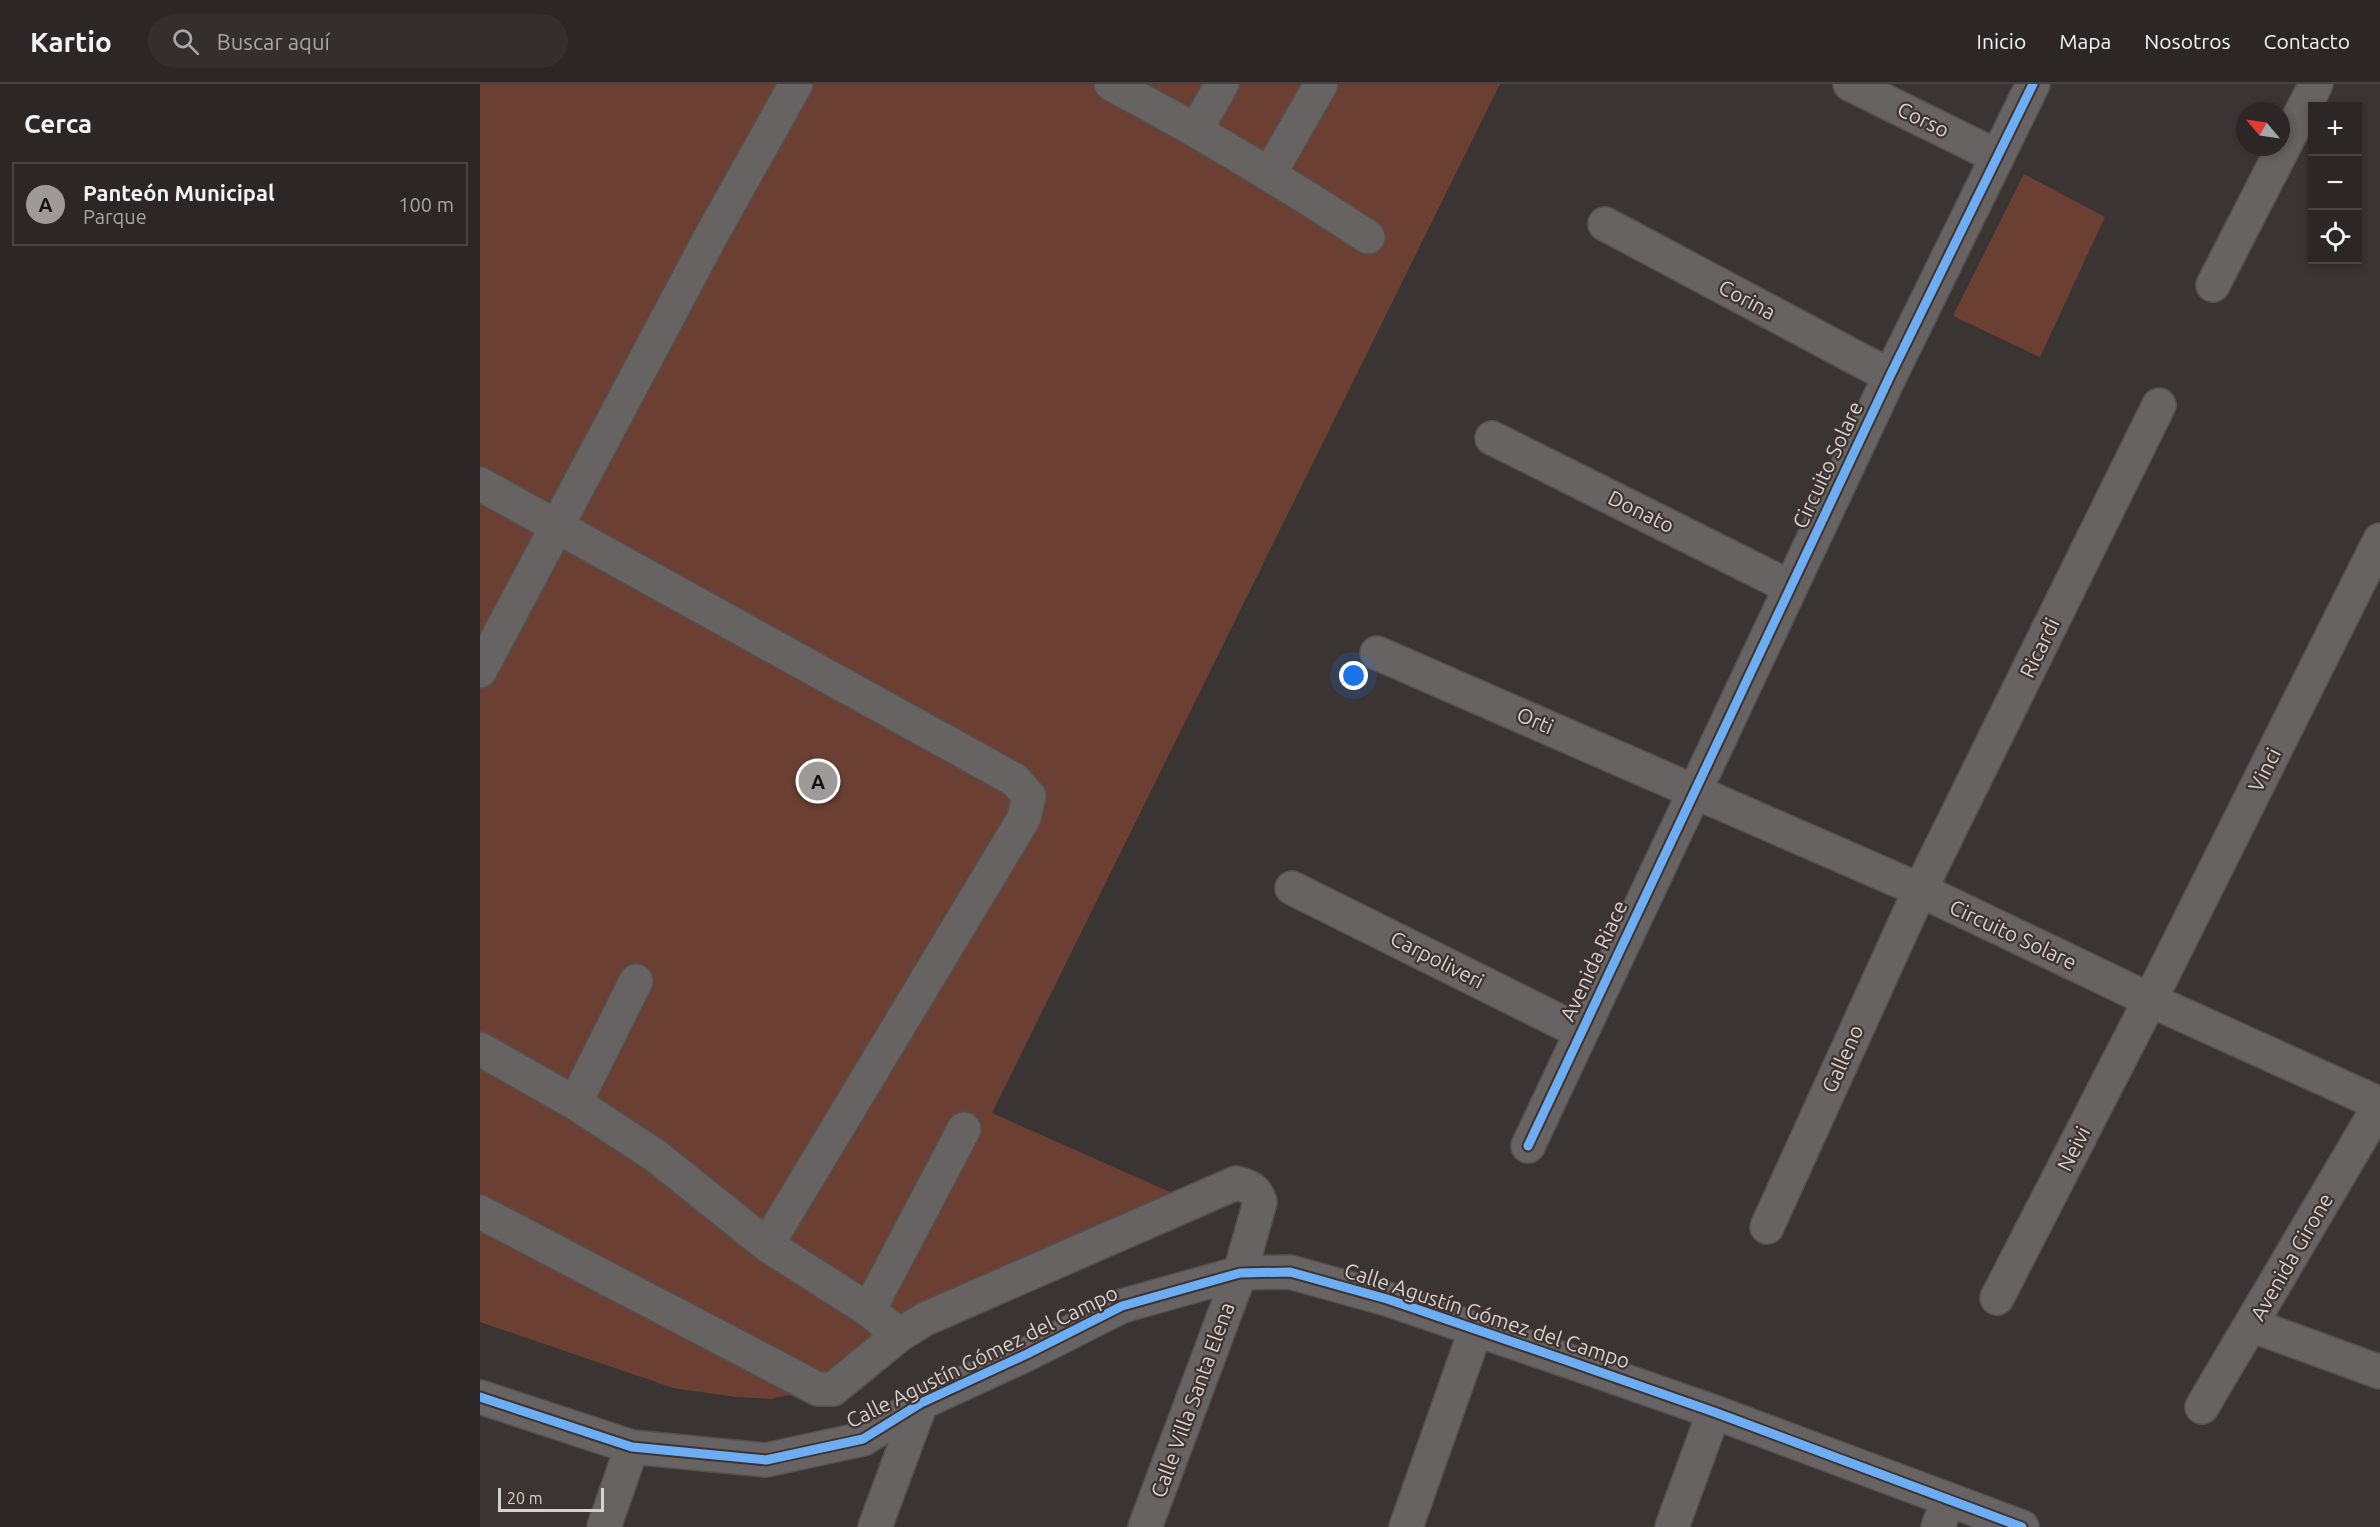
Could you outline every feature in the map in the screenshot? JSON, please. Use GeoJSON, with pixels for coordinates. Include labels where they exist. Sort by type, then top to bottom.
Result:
{"type":"FeatureCollection","features":[{"type":"Feature","properties":{"kind":"street"},"geometry":{"type":"LineString","coordinates":[[480,671],[711,236],[796,84]]}},
{"type":"Feature","properties":{"kind":"street"},"geometry":{"type":"LineString","coordinates":[[1196,130],[1222,84]]}},
{"type":"Feature","properties":{"kind":"street"},"geometry":{"type":"LineString","coordinates":[[1270,173],[1321,84]]}},
{"type":"Feature","properties":{"kind":"street","name":"Corso"},"geometry":{"type":"LineString","coordinates":[[1850,84],[1996,156]]}},
{"type":"Feature","properties":{"kind":"street","name":"Circuito Solare"},"geometry":{"type":"LineString","coordinates":[[2033,84],[1890,376],[1694,790],[1920,890],[2150,1000],[2380,1105]]}},
{"type":"Feature","properties":{"kind":"street"},"geometry":{"type":"LineString","coordinates":[[2212,285],[2316,84]]}},
{"type":"Feature","properties":{"kind":"street"},"geometry":{"type":"LineString","coordinates":[[1116,85],[1270,173],[1368,237]]}},
{"type":"Feature","properties":{"kind":"street","name":"Corina"},"geometry":{"type":"LineString","coordinates":[[1605,224],[1890,376]]}},
{"type":"Feature","properties":{"kind":"street","name":"Ricardi"},"geometry":{"type":"LineString","coordinates":[[1920,890],[2159,405]]}},
{"type":"Feature","properties":{"kind":"street","name":"Donato"},"geometry":{"type":"LineString","coordinates":[[1492,438],[1790,586]]}},
{"type":"Feature","properties":{"kind":"street"},"geometry":{"type":"LineString","coordinates":[[480,484],[1015,780],[1029,796],[1024,818],[767,1245]]}},
{"type":"Feature","properties":{"kind":"street","name":"Vinci"},"geometry":{"type":"LineString","coordinates":[[2150,1000],[2380,540]]}},
{"type":"Feature","properties":{"kind":"street","name":"Orti"},"geometry":{"type":"LineString","coordinates":[[1377,652],[1694,790]]}},
{"type":"Feature","properties":{"kind":"street","name":"Avenida Riace"},"geometry":{"type":"LineString","coordinates":[[1528,1146],[1694,790]]}},
{"type":"Feature","properties":{"kind":"street","name":"Carpoliveri"},"geometry":{"type":"LineString","coordinates":[[1292,888],[1581,1032]]}},
{"type":"Feature","properties":{"kind":"street","name":"Galleno"},"geometry":{"type":"LineString","coordinates":[[1767,1227],[1920,890]]}},
{"type":"Feature","properties":{"kind":"street"},"geometry":{"type":"LineString","coordinates":[[575,1103],[636,981]]}},
{"type":"Feature","properties":{"kind":"street","name":"Neivi"},"geometry":{"type":"LineString","coordinates":[[1997,1298],[2150,1000]]}},
{"type":"Feature","properties":{"kind":"street"},"geometry":{"type":"LineString","coordinates":[[480,1049],[575,1103],[656,1156],[767,1245],[869,1310],[899,1335],[833,1389],[818,1389],[480,1212]]}},
{"type":"Feature","properties":{"kind":"street","name":"Avenida Girone"},"geometry":{"type":"LineString","coordinates":[[2202,1407],[2380,1105]]}},
{"type":"Feature","properties":{"kind":"street"},"geometry":{"type":"LineString","coordinates":[[869,1310],[964,1129]]}},
{"type":"Feature","properties":{"kind":"street","name":"Calle Villa Santa Elena"},"geometry":{"type":"LineString","coordinates":[[899,1335],[926,1319],[1236,1183],[1249,1186],[1257,1193],[1260,1202],[1240,1273],[1145,1527]]}},
{"type":"Feature","properties":{"kind":"street","name":"Calle Agustín Gómez del Campo"},"geometry":{"type":"LineString","coordinates":[[480,1397],[632,1447],[766,1460],[863,1439],[921,1403],[1027,1354],[1122,1306],[1240,1273],[1290,1272],[1387,1299],[1714,1412],[1943,1513],[2022,1527]]}},
{"type":"Feature","properties":{"kind":"street"},"geometry":{"type":"LineString","coordinates":[[2251,1325],[2380,1372]]}},
{"type":"Feature","properties":{"kind":"street"},"geometry":{"type":"LineString","coordinates":[[1407,1527],[1476,1329]]}},
{"type":"Feature","properties":{"kind":"street"},"geometry":{"type":"LineString","coordinates":[[876,1527],[921,1403]]}},
{"type":"Feature","properties":{"kind":"street"},"geometry":{"type":"LineString","coordinates":[[1672,1527],[1714,1412]]}},
{"type":"Feature","properties":{"kind":"street"},"geometry":{"type":"LineString","coordinates":[[604,1527],[632,1447]]}},
{"type":"Feature","properties":{"kind":"shaded area"},"geometry":{"type":"Polygon","coordinates":[[[480,84],[1500,84],[992,1113],[1179,1196],[828,1387],[771,1399],[736,1397],[673,1388],[480,1322],[480,84]]]}},
{"type":"Feature","properties":{"kind":"shaded area"},"geometry":{"type":"Polygon","coordinates":[[[2024,174],[2105,217],[2040,357],[1953,316],[2024,174]]]}},
{"type":"Feature","properties":{"kind":"cycle path"},"geometry":{"type":"LineString","coordinates":[[1528,1146],[1890,376],[2033,84]]}},
{"type":"Feature","properties":{"kind":"cycle path"},"geometry":{"type":"LineString","coordinates":[[480,1397],[632,1447],[766,1460],[863,1439],[921,1403],[1027,1354],[1122,1306],[1240,1273],[1290,1272],[1387,1299],[1577,1364],[1714,1412],[2022,1527]]}},
{"type":"Feature","properties":{"kind":"place","name":"Panteón Municipal"},"geometry":{"type":"Point","coordinates":[818,781]}}]}
